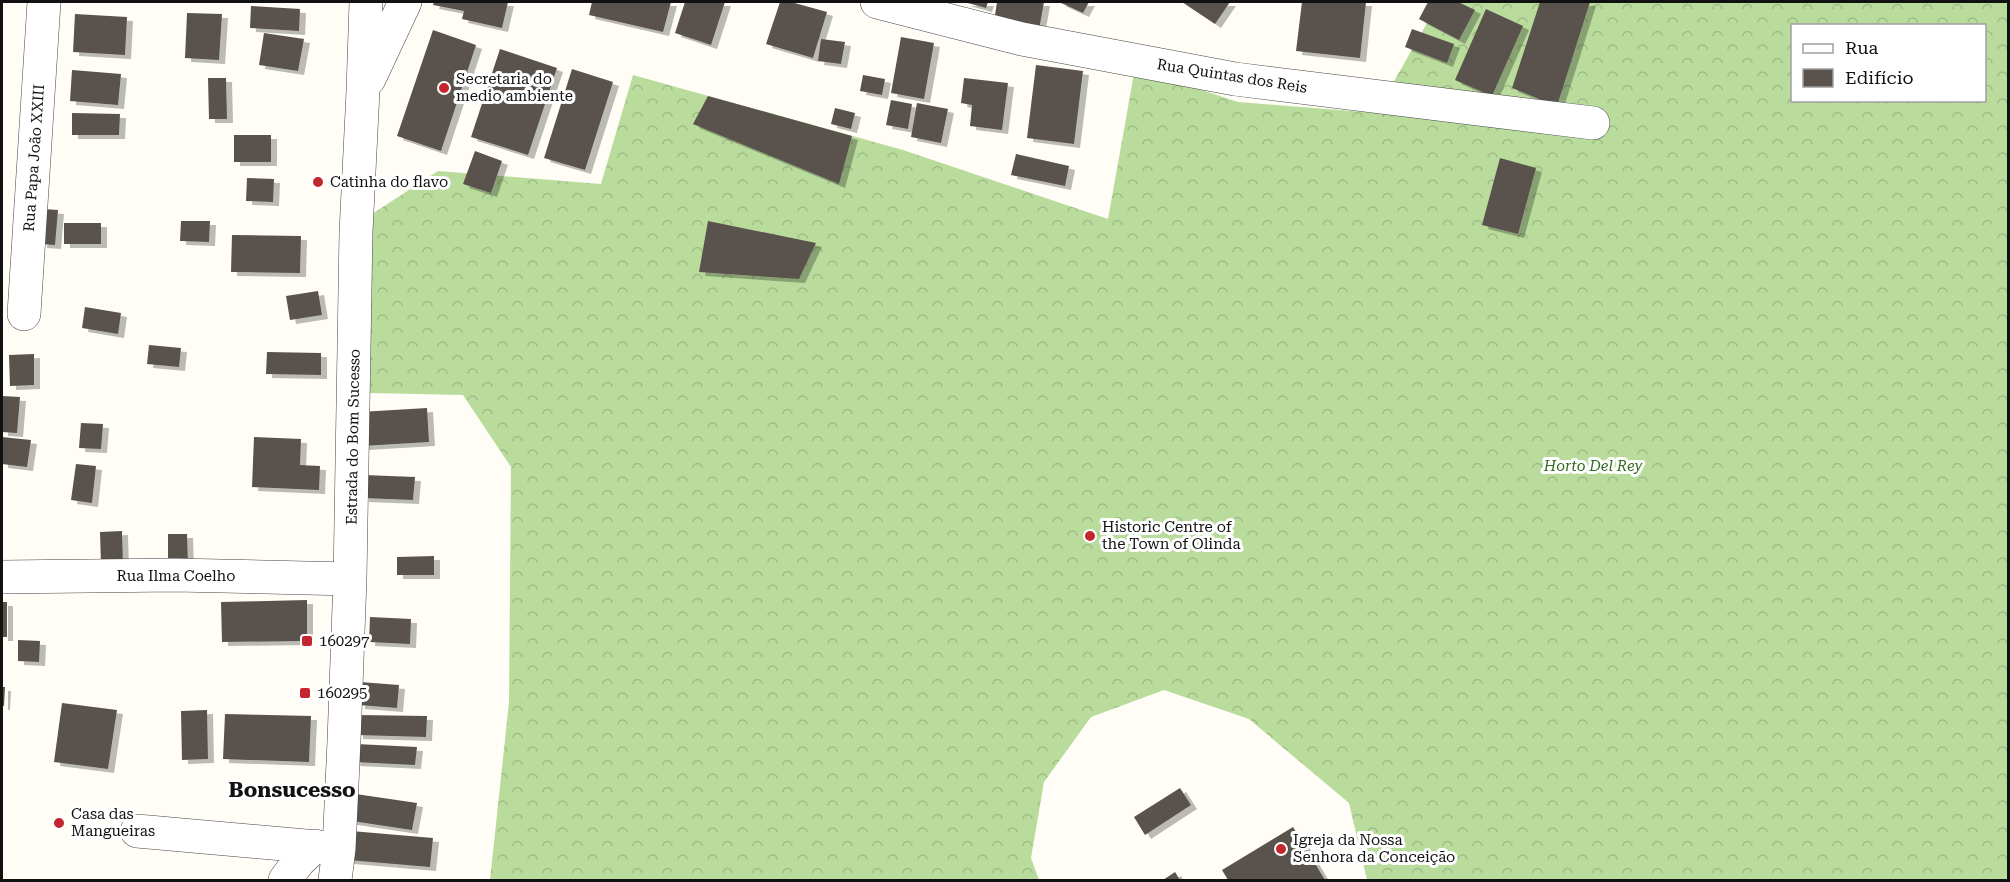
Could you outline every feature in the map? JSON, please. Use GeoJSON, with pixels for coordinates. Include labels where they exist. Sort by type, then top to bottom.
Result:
{"type":"FeatureCollection","features":[{"type":"Feature","properties":{"kind":"street","name":"Rua Papa João XXIII"},"geometry":{"type":"LineString","coordinates":[[24,314],[44,2]]}},
{"type":"Feature","properties":{"kind":"street"},"geometry":{"type":"LineString","coordinates":[[363,91],[366,2]]}},
{"type":"Feature","properties":{"kind":"street","name":"Estrada do Bom Sucesso"},"geometry":{"type":"LineString","coordinates":[[330,859],[350,579],[356,232],[363,91],[405,2]]}},
{"type":"Feature","properties":{"kind":"street","name":"Rua Quintas dos Reis"},"geometry":{"type":"LineString","coordinates":[[877,2],[1022,39],[1235,79],[1593,123]]}},
{"type":"Feature","properties":{"kind":"street","name":"Rua Ilma Coelho"},"geometry":{"type":"LineString","coordinates":[[2,578],[175,575],[350,579]]}},
{"type":"Feature","properties":{"kind":"street"},"geometry":{"type":"LineString","coordinates":[[137,831],[330,859]]}},
{"type":"Feature","properties":{"kind":"street"},"geometry":{"type":"LineString","coordinates":[[285,880],[299,861],[330,859]]}},
{"type":"Feature","properties":{"kind":"green space","name":"Horto Del Rey"},"geometry":{"type":"Polygon","coordinates":[[[1439,2],[2008,2],[2008,880],[1367,880],[1349,803],[1249,719],[1164,690],[1091,717],[1044,782],[1031,858],[1039,880],[490,880],[509,702],[511,467],[463,395],[370,393],[372,214],[438,171],[601,184],[633,75],[903,150],[1108,219],[1135,68],[1238,102],[1376,113],[1439,2]]]}},
{"type":"Feature","properties":{"kind":"building"},"geometry":{"type":"Polygon","coordinates":[[[434,2],[508,2],[502,28],[462,19],[464,11],[433,5],[434,2]]]}},
{"type":"Feature","properties":{"kind":"building"},"geometry":{"type":"Polygon","coordinates":[[[592,2],[671,2],[663,32],[589,15],[592,2]]]}},
{"type":"Feature","properties":{"kind":"building"},"geometry":{"type":"Polygon","coordinates":[[[685,2],[725,2],[711,45],[675,33],[685,2]]]}},
{"type":"Feature","properties":{"kind":"building"},"geometry":{"type":"Polygon","coordinates":[[[780,2],[791,2],[827,12],[813,58],[766,44],[780,2]]]}},
{"type":"Feature","properties":{"kind":"building"},"geometry":{"type":"Polygon","coordinates":[[[964,2],[988,2],[986,8],[964,2]]]}},
{"type":"Feature","properties":{"kind":"building"},"geometry":{"type":"Polygon","coordinates":[[[997,2],[1044,2],[1039,30],[994,22],[997,2]]]}},
{"type":"Feature","properties":{"kind":"building"},"geometry":{"type":"Polygon","coordinates":[[[1059,2],[1089,2],[1083,13],[1059,2]]]}},
{"type":"Feature","properties":{"kind":"building"},"geometry":{"type":"Polygon","coordinates":[[[1182,2],[1230,2],[1215,24],[1182,2]]]}},
{"type":"Feature","properties":{"kind":"building"},"geometry":{"type":"Polygon","coordinates":[[[1302,2],[1366,2],[1360,58],[1296,51],[1302,2]]]}},
{"type":"Feature","properties":{"kind":"building"},"geometry":{"type":"Polygon","coordinates":[[[1428,2],[1458,2],[1475,10],[1459,40],[1419,19],[1428,2]]]}},
{"type":"Feature","properties":{"kind":"building"},"geometry":{"type":"Polygon","coordinates":[[[1540,2],[1590,2],[1557,106],[1512,88],[1540,2]]]}},
{"type":"Feature","properties":{"kind":"building"},"geometry":{"type":"Polygon","coordinates":[[[251,6],[300,9],[299,31],[250,28],[251,6]]]}},
{"type":"Feature","properties":{"kind":"building"},"geometry":{"type":"Polygon","coordinates":[[[1486,9],[1523,26],[1492,96],[1455,80],[1486,9]]]}},
{"type":"Feature","properties":{"kind":"building"},"geometry":{"type":"Polygon","coordinates":[[[187,13],[222,14],[219,60],[185,58],[187,13]]]}},
{"type":"Feature","properties":{"kind":"building"},"geometry":{"type":"Polygon","coordinates":[[[75,14],[127,17],[125,55],[73,52],[75,14]]]}},
{"type":"Feature","properties":{"kind":"building"},"geometry":{"type":"Polygon","coordinates":[[[1412,29],[1454,44],[1447,63],[1405,47],[1412,29]]]}},
{"type":"Feature","properties":{"kind":"building"},"geometry":{"type":"Polygon","coordinates":[[[433,30],[476,45],[441,151],[397,136],[433,30]]]}},
{"type":"Feature","properties":{"kind":"building"},"geometry":{"type":"Polygon","coordinates":[[[264,33],[304,39],[298,71],[259,65],[264,33]]]}},
{"type":"Feature","properties":{"kind":"building"},"geometry":{"type":"Polygon","coordinates":[[[901,37],[934,43],[924,99],[891,93],[901,37]]]}},
{"type":"Feature","properties":{"kind":"building"},"geometry":{"type":"Polygon","coordinates":[[[821,39],[845,42],[841,64],[818,61],[821,39]]]}},
{"type":"Feature","properties":{"kind":"building"},"geometry":{"type":"Polygon","coordinates":[[[500,49],[557,68],[528,155],[471,137],[500,49]]]}},
{"type":"Feature","properties":{"kind":"building"},"geometry":{"type":"Polygon","coordinates":[[[1036,65],[1083,71],[1074,144],[1027,138],[1036,65]]]}},
{"type":"Feature","properties":{"kind":"building"},"geometry":{"type":"Polygon","coordinates":[[[572,69],[613,82],[585,170],[544,158],[572,69]]]}},
{"type":"Feature","properties":{"kind":"building"},"geometry":{"type":"Polygon","coordinates":[[[72,70],[121,74],[118,105],[70,101],[72,70]]]}},
{"type":"Feature","properties":{"kind":"building"},"geometry":{"type":"Polygon","coordinates":[[[863,75],[885,79],[882,95],[860,91],[863,75]]]}},
{"type":"Feature","properties":{"kind":"building"},"geometry":{"type":"Polygon","coordinates":[[[208,78],[226,78],[227,119],[209,119],[208,78]]]}},
{"type":"Feature","properties":{"kind":"building"},"geometry":{"type":"Polygon","coordinates":[[[964,78],[1008,83],[1002,130],[970,126],[972,105],[961,103],[964,78]]]}},
{"type":"Feature","properties":{"kind":"building"},"geometry":{"type":"Polygon","coordinates":[[[708,96],[852,136],[839,184],[693,124],[708,96]]]}},
{"type":"Feature","properties":{"kind":"building"},"geometry":{"type":"Polygon","coordinates":[[[891,100],[912,104],[908,129],[886,125],[891,100]]]}},
{"type":"Feature","properties":{"kind":"building"},"geometry":{"type":"Polygon","coordinates":[[[917,103],[948,109],[941,143],[911,137],[917,103]]]}},
{"type":"Feature","properties":{"kind":"building"},"geometry":{"type":"Polygon","coordinates":[[[835,108],[855,113],[851,129],[831,124],[835,108]]]}},
{"type":"Feature","properties":{"kind":"building"},"geometry":{"type":"Polygon","coordinates":[[[72,113],[120,114],[119,135],[72,135],[72,113]]]}},
{"type":"Feature","properties":{"kind":"building"},"geometry":{"type":"Polygon","coordinates":[[[234,135],[271,135],[271,162],[234,162],[234,135]]]}},
{"type":"Feature","properties":{"kind":"building"},"geometry":{"type":"Polygon","coordinates":[[[475,151],[502,161],[491,193],[463,184],[475,151]]]}},
{"type":"Feature","properties":{"kind":"building"},"geometry":{"type":"Polygon","coordinates":[[[1016,154],[1069,166],[1065,186],[1011,175],[1016,154]]]}},
{"type":"Feature","properties":{"kind":"building"},"geometry":{"type":"Polygon","coordinates":[[[1500,158],[1536,168],[1518,234],[1482,225],[1500,158]]]}},
{"type":"Feature","properties":{"kind":"building"},"geometry":{"type":"Polygon","coordinates":[[[247,178],[274,179],[273,202],[246,201],[247,178]]]}},
{"type":"Feature","properties":{"kind":"building"},"geometry":{"type":"Polygon","coordinates":[[[44,209],[58,210],[55,245],[41,244],[44,209]]]}},
{"type":"Feature","properties":{"kind":"building"},"geometry":{"type":"Polygon","coordinates":[[[181,221],[210,221],[209,242],[180,241],[181,221]]]}},
{"type":"Feature","properties":{"kind":"building"},"geometry":{"type":"Polygon","coordinates":[[[708,221],[816,243],[799,279],[699,272],[708,221]]]}},
{"type":"Feature","properties":{"kind":"building"},"geometry":{"type":"Polygon","coordinates":[[[64,223],[101,223],[101,244],[64,244],[64,223]]]}},
{"type":"Feature","properties":{"kind":"building"},"geometry":{"type":"Polygon","coordinates":[[[232,235],[301,236],[300,273],[231,272],[232,235]]]}},
{"type":"Feature","properties":{"kind":"building"},"geometry":{"type":"Polygon","coordinates":[[[318,291],[322,315],[290,320],[286,296],[318,291]]]}},
{"type":"Feature","properties":{"kind":"building"},"geometry":{"type":"Polygon","coordinates":[[[85,307],[121,313],[118,334],[82,328],[85,307]]]}},
{"type":"Feature","properties":{"kind":"building"},"geometry":{"type":"Polygon","coordinates":[[[149,345],[181,348],[179,367],[147,364],[149,345]]]}},
{"type":"Feature","properties":{"kind":"building"},"geometry":{"type":"Polygon","coordinates":[[[267,352],[321,353],[321,375],[266,374],[267,352]]]}},
{"type":"Feature","properties":{"kind":"building"},"geometry":{"type":"Polygon","coordinates":[[[34,354],[34,385],[10,386],[9,355],[34,354]]]}},
{"type":"Feature","properties":{"kind":"building"},"geometry":{"type":"Polygon","coordinates":[[[2,396],[20,397],[17,433],[2,432],[2,396]]]}},
{"type":"Feature","properties":{"kind":"building"},"geometry":{"type":"Polygon","coordinates":[[[427,408],[429,442],[362,446],[360,412],[427,408]]]}},
{"type":"Feature","properties":{"kind":"building"},"geometry":{"type":"Polygon","coordinates":[[[81,423],[103,424],[101,449],[79,448],[81,423]]]}},
{"type":"Feature","properties":{"kind":"building"},"geometry":{"type":"Polygon","coordinates":[[[2,437],[31,440],[27,467],[2,464],[2,437]]]}},
{"type":"Feature","properties":{"kind":"building"},"geometry":{"type":"Polygon","coordinates":[[[254,437],[301,439],[300,465],[320,466],[319,490],[252,487],[254,437]]]}},
{"type":"Feature","properties":{"kind":"building"},"geometry":{"type":"Polygon","coordinates":[[[76,464],[96,466],[92,503],[71,500],[76,464]]]}},
{"type":"Feature","properties":{"kind":"building"},"geometry":{"type":"Polygon","coordinates":[[[364,475],[415,477],[413,500],[363,498],[364,475]]]}},
{"type":"Feature","properties":{"kind":"building"},"geometry":{"type":"Polygon","coordinates":[[[122,531],[123,565],[101,565],[100,532],[122,531]]]}},
{"type":"Feature","properties":{"kind":"building"},"geometry":{"type":"Polygon","coordinates":[[[168,534],[187,534],[188,565],[168,566],[168,534]]]}},
{"type":"Feature","properties":{"kind":"building"},"geometry":{"type":"Polygon","coordinates":[[[434,556],[434,575],[397,575],[397,557],[434,556]]]}},
{"type":"Feature","properties":{"kind":"building"},"geometry":{"type":"Polygon","coordinates":[[[307,600],[307,641],[222,642],[221,602],[307,600]]]}},
{"type":"Feature","properties":{"kind":"building"},"geometry":{"type":"Polygon","coordinates":[[[2,602],[7,602],[7,637],[2,637],[2,602]]]}},
{"type":"Feature","properties":{"kind":"building"},"geometry":{"type":"Polygon","coordinates":[[[370,617],[411,619],[410,644],[369,642],[370,617]]]}},
{"type":"Feature","properties":{"kind":"building"},"geometry":{"type":"Polygon","coordinates":[[[18,640],[40,641],[39,662],[18,661],[18,640]]]}},
{"type":"Feature","properties":{"kind":"building"},"geometry":{"type":"Polygon","coordinates":[[[360,682],[399,685],[397,708],[359,705],[360,682]]]}},
{"type":"Feature","properties":{"kind":"building"},"geometry":{"type":"Polygon","coordinates":[[[2,687],[5,687],[4,706],[2,706],[2,687]]]}},
{"type":"Feature","properties":{"kind":"building"},"geometry":{"type":"Polygon","coordinates":[[[62,703],[117,710],[108,769],[54,762],[62,703]]]}},
{"type":"Feature","properties":{"kind":"building"},"geometry":{"type":"Polygon","coordinates":[[[207,710],[208,759],[182,760],[181,711],[207,710]]]}},
{"type":"Feature","properties":{"kind":"building"},"geometry":{"type":"Polygon","coordinates":[[[225,714],[311,716],[309,762],[223,759],[225,714]]]}},
{"type":"Feature","properties":{"kind":"building"},"geometry":{"type":"Polygon","coordinates":[[[358,715],[427,716],[426,737],[357,735],[358,715]]]}},
{"type":"Feature","properties":{"kind":"building"},"geometry":{"type":"Polygon","coordinates":[[[356,744],[417,747],[415,765],[354,762],[356,744]]]}},
{"type":"Feature","properties":{"kind":"building"},"geometry":{"type":"Polygon","coordinates":[[[1180,788],[1191,805],[1145,835],[1134,817],[1180,788]]]}},
{"type":"Feature","properties":{"kind":"building"},"geometry":{"type":"Polygon","coordinates":[[[349,793],[417,803],[412,830],[345,820],[349,793]]]}},
{"type":"Feature","properties":{"kind":"building","name":"Igreja da Nossa Senhora da Conceição"},"geometry":{"type":"Polygon","coordinates":[[[1293,827],[1325,880],[1228,880],[1222,870],[1293,827]]]}},
{"type":"Feature","properties":{"kind":"building"},"geometry":{"type":"Polygon","coordinates":[[[351,831],[433,838],[430,867],[348,860],[351,831]]]}},
{"type":"Feature","properties":{"kind":"building"},"geometry":{"type":"Polygon","coordinates":[[[1175,872],[1180,880],[1163,880],[1175,872]]]}},
{"type":"Feature","properties":{"kind":"place","name":"Secretaria do medio ambiente"},"geometry":{"type":"Point","coordinates":[444,88]}},
{"type":"Feature","properties":{"kind":"place","name":"Catinha do flavo"},"geometry":{"type":"Point","coordinates":[318,182]}},
{"type":"Feature","properties":{"kind":"place","name":"Historic Centre of the Town of Olinda"},"geometry":{"type":"Point","coordinates":[1090,536]}},
{"type":"Feature","properties":{"kind":"place","name":"160297"},"geometry":{"type":"Point","coordinates":[307,641]}},
{"type":"Feature","properties":{"kind":"place","name":"160295"},"geometry":{"type":"Point","coordinates":[305,693]}},
{"type":"Feature","properties":{"kind":"place","name":"Casa das Mangueiras"},"geometry":{"type":"Point","coordinates":[59,823]}},
{"type":"Feature","properties":{"kind":"place","name":"Igreja da Nossa Senhora da Conceição"},"geometry":{"type":"Point","coordinates":[1281,849]}},
{"type":"Feature","properties":{"kind":"district","name":"Bonsucesso"},"geometry":{"type":"Point","coordinates":[292,790]}}]}
